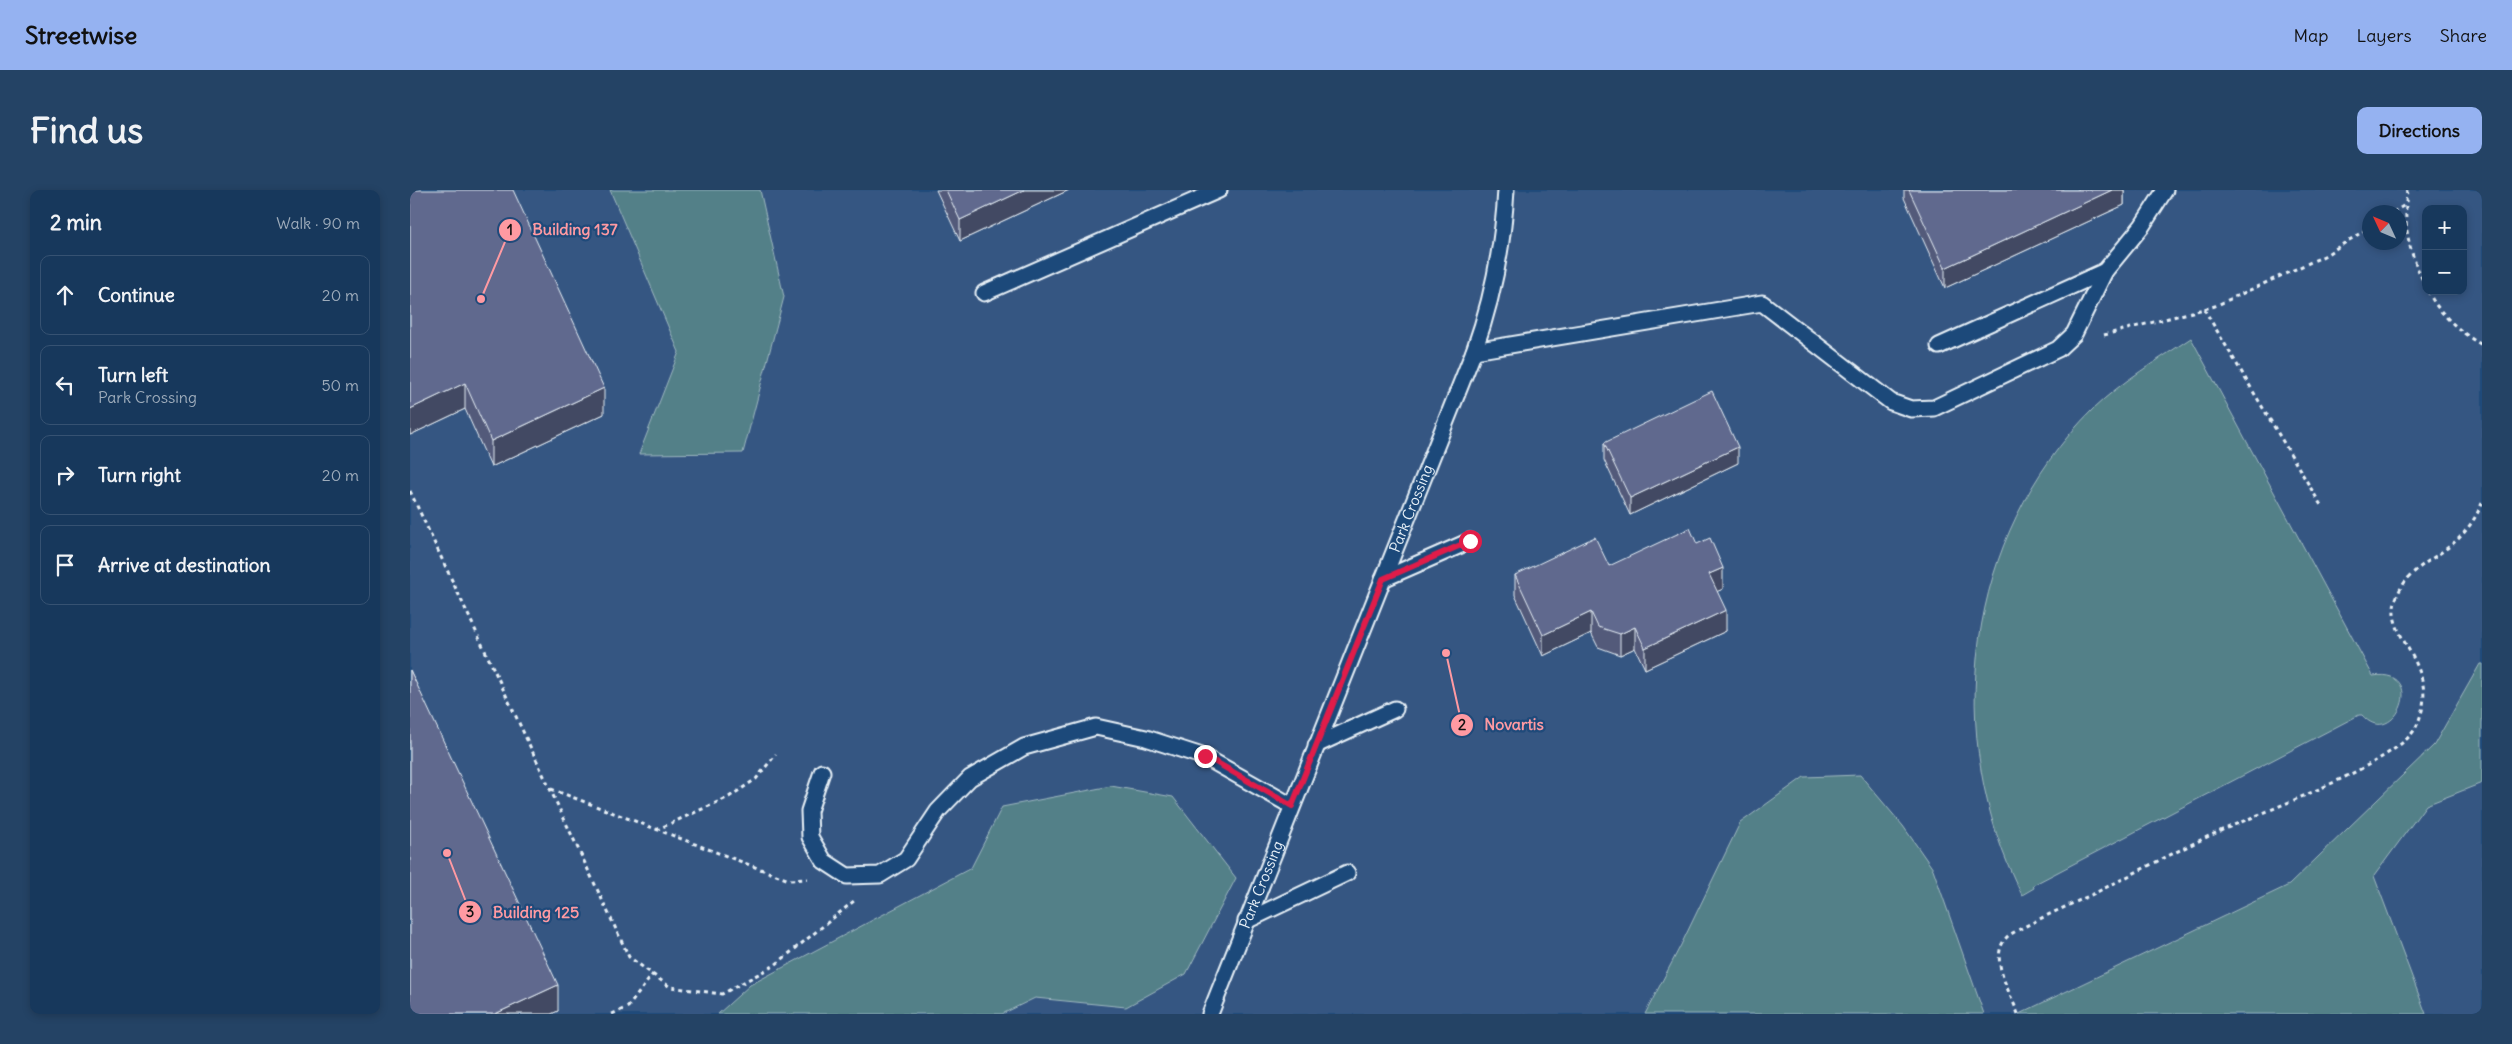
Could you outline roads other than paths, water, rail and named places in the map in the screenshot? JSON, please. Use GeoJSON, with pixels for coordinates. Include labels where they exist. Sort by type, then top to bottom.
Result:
{"type":"FeatureCollection","features":[{"type":"Feature","properties":{"kind":"lane"},"geometry":{"type":"LineString","coordinates":[[984,293],[1219,190]]}},
{"type":"Feature","properties":{"kind":"lane","name":"Park Crossing"},"geometry":{"type":"LineString","coordinates":[[1210,1014],[1474,351],[1495,283],[1504,233],[1506,190]]}},
{"type":"Feature","properties":{"kind":"lane"},"geometry":{"type":"LineString","coordinates":[[1474,351],[1762,303],[1891,402],[1911,409],[1934,408],[2058,349],[2074,334],[2105,271],[2142,226],[2165,190]]}},
{"type":"Feature","properties":{"kind":"lane"},"geometry":{"type":"LineString","coordinates":[[1939,346],[2105,271]]}},
{"type":"Feature","properties":{"kind":"lane"},"geometry":{"type":"LineString","coordinates":[[1383,579],[1470,541]]}},
{"type":"Feature","properties":{"kind":"lane"},"geometry":{"type":"LineString","coordinates":[[1316,745],[1395,709]]}},
{"type":"Feature","properties":{"kind":"lane"},"geometry":{"type":"LineString","coordinates":[[822,772],[809,811],[810,837],[824,861],[847,876],[880,875],[906,859],[938,811],[970,778],[1024,747],[1096,727],[1146,738],[1205,756],[1292,806]]}},
{"type":"Feature","properties":{"kind":"lane"},"geometry":{"type":"LineString","coordinates":[[1246,921],[1347,874]]}},
{"type":"Feature","properties":{"kind":"place","name":"Building 137"},"geometry":{"type":"Point","coordinates":[481,299]}},
{"type":"Feature","properties":{"kind":"place","name":"Novartis"},"geometry":{"type":"Point","coordinates":[1446,653]}},
{"type":"Feature","properties":{"kind":"place","name":"Building 125"},"geometry":{"type":"Point","coordinates":[447,853]}}]}
